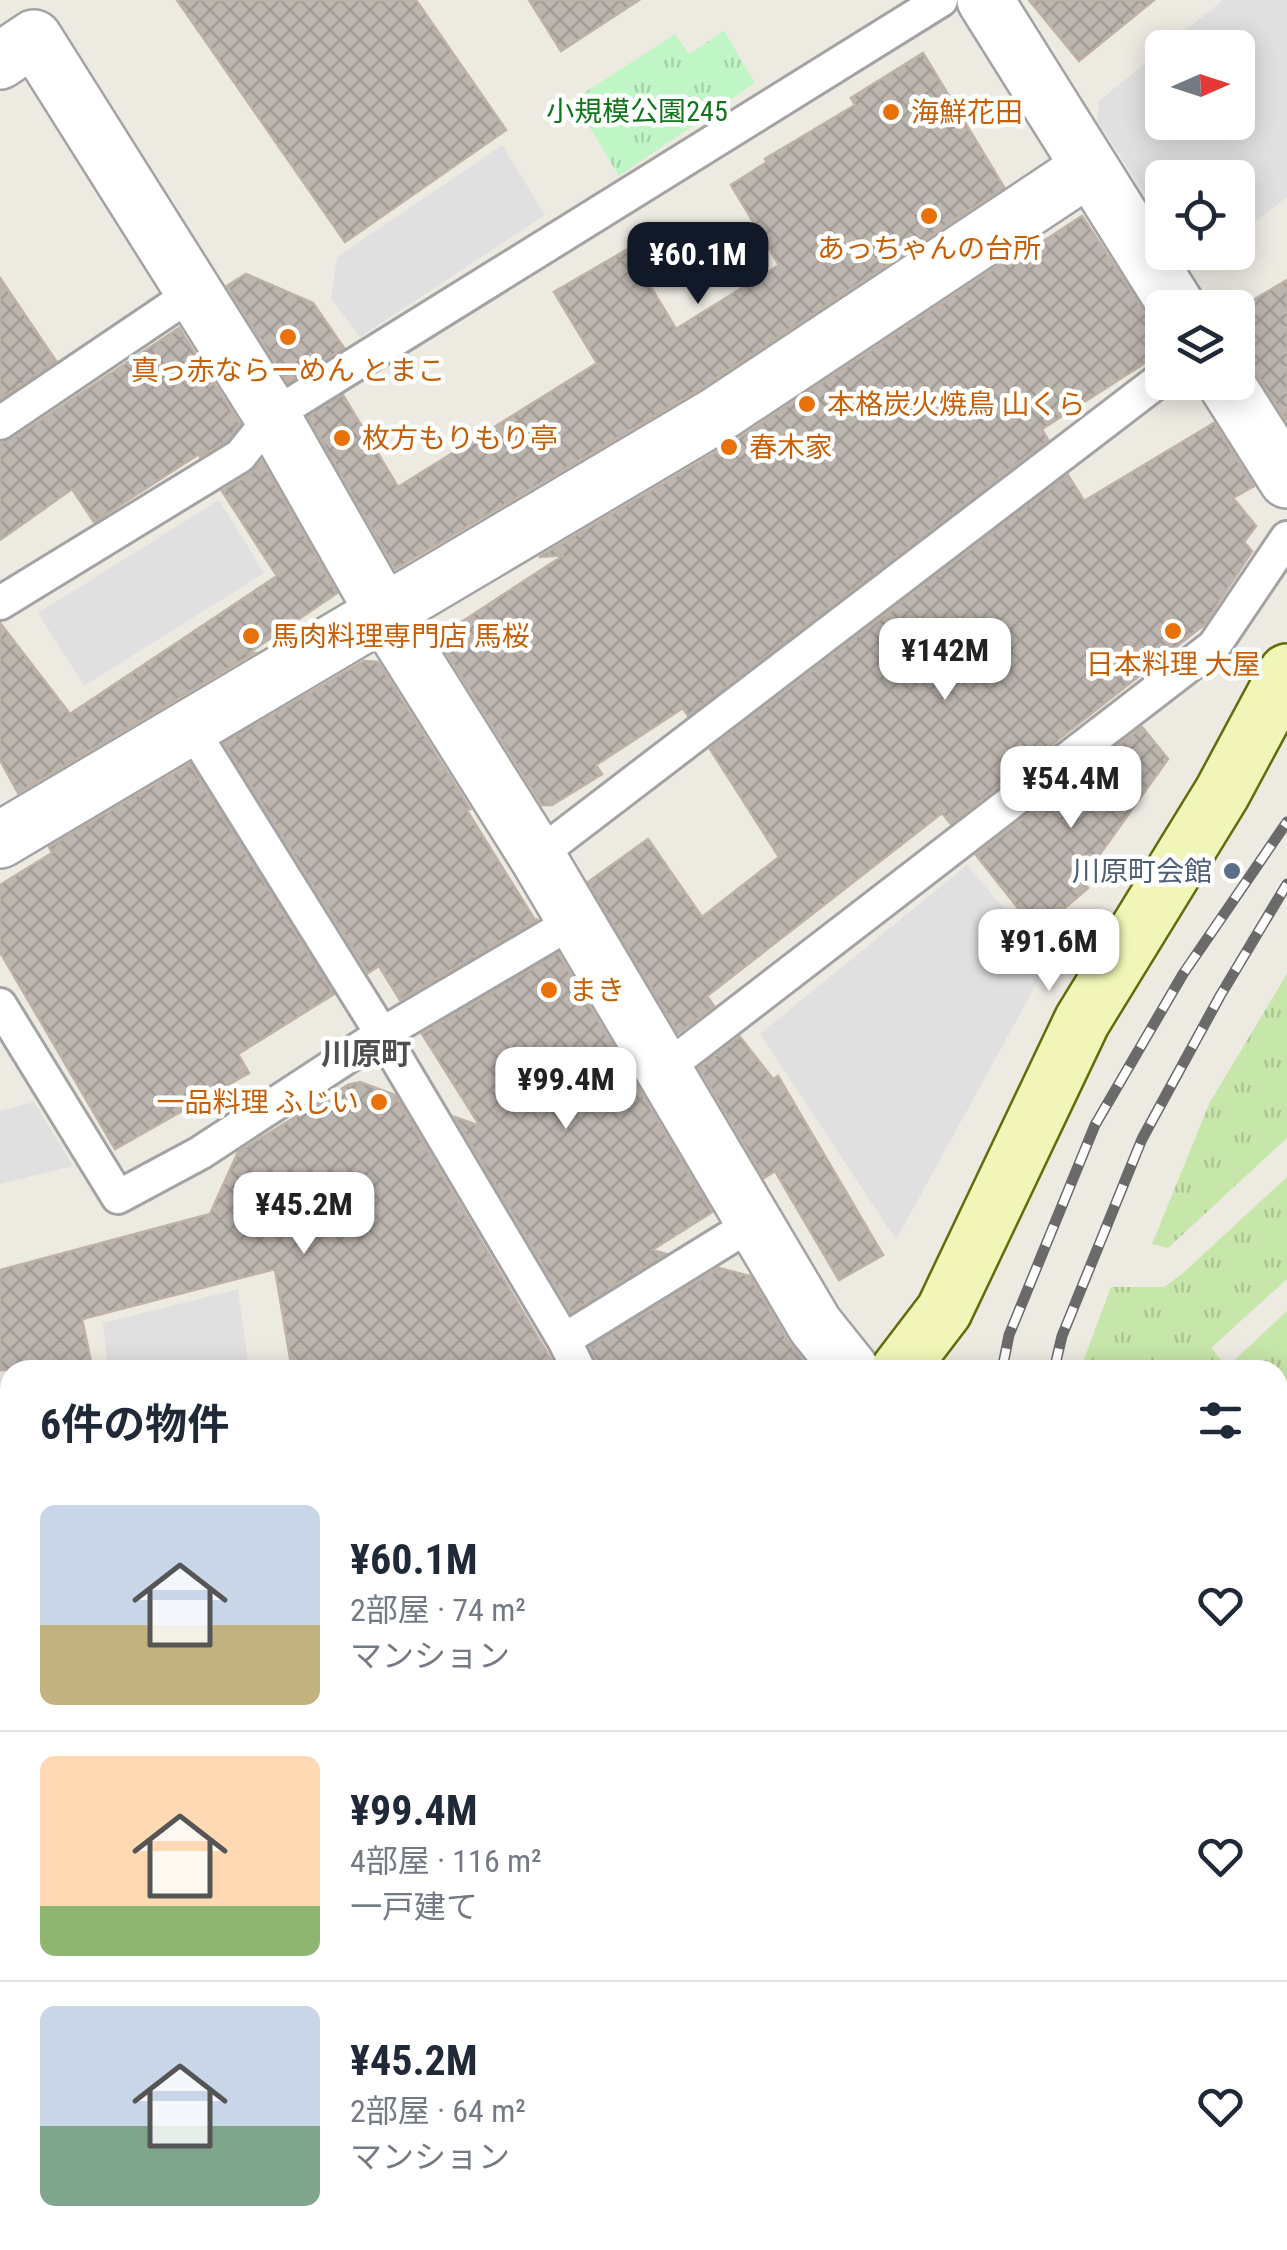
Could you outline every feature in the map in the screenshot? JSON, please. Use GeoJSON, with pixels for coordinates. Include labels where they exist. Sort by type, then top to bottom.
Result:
{"type":"FeatureCollection","features":[{"type":"Feature","properties":{"kind":"street"},"geometry":{"type":"LineString","coordinates":[[985,0],[1167,290]]}},
{"type":"Feature","properties":{"kind":"street"},"geometry":{"type":"LineString","coordinates":[[15,35],[194,292],[272,416],[383,611],[538,856],[753,1223],[815,1324],[843,1360]]}},
{"type":"Feature","properties":{"kind":"street"},"geometry":{"type":"LineString","coordinates":[[3,831],[191,728],[717,416],[1089,168]]}},
{"type":"Feature","properties":{"kind":"street"},"geometry":{"type":"LineString","coordinates":[[1236,400],[1287,480]]}},
{"type":"Feature","properties":{"kind":"street"},"geometry":{"type":"LineString","coordinates":[[907,1360],[944,1311],[1082,1022],[1222,792],[1287,672]]}},
{"type":"Feature","properties":{"kind":"lane"},"geometry":{"type":"LineString","coordinates":[[0,604],[240,456],[272,416],[941,0]]}},
{"type":"Feature","properties":{"kind":"lane"},"geometry":{"type":"LineString","coordinates":[[0,423],[194,292]]}},
{"type":"Feature","properties":{"kind":"lane"},"geometry":{"type":"LineString","coordinates":[[538,856],[1145,391]]}},
{"type":"Feature","properties":{"kind":"lane"},"geometry":{"type":"LineString","coordinates":[[665,1070],[1214,646],[1287,538]]}},
{"type":"Feature","properties":{"kind":"lane"},"geometry":{"type":"LineString","coordinates":[[191,728],[382,1034],[574,1360]]}},
{"type":"Feature","properties":{"kind":"lane"},"geometry":{"type":"LineString","coordinates":[[0,1005],[118,1196],[200,1153],[382,1034],[574,921]]}},
{"type":"Feature","properties":{"kind":"lane"},"geometry":{"type":"LineString","coordinates":[[564,1340],[753,1223]]}},
{"type":"Feature","properties":{"kind":"green space","name":"小規模公園245"},"geometry":{"type":"Polygon","coordinates":[[[724,31],[755,83],[619,176],[573,100],[675,34],[689,54],[724,31]]]}},
{"type":"Feature","properties":{"kind":"green space"},"geometry":{"type":"Polygon","coordinates":[[[1287,974],[1287,1138],[1168,1248],[1152,1244],[1210,1102],[1287,974]]]}},
{"type":"Feature","properties":{"kind":"green space"},"geometry":{"type":"Polygon","coordinates":[[[1287,1177],[1287,1279],[1211,1348],[1221,1360],[1084,1360],[1111,1287],[1164,1287],[1287,1177]]]}},
{"type":"Feature","properties":{"kind":"green space"},"geometry":{"type":"Polygon","coordinates":[[[1287,1311],[1287,1360],[1234,1360],[1287,1311]]]}},
{"type":"Feature","properties":{"kind":"shaded area"},"geometry":{"type":"Polygon","coordinates":[[[1223,0],[1287,0],[1287,197],[1255,222],[1255,160],[1145,160],[1145,193],[1097,121],[1099,101],[1145,63],[1145,140],[1255,140],[1255,30],[1186,30],[1223,0]]]}},
{"type":"Feature","properties":{"kind":"shaded area"},"geometry":{"type":"Polygon","coordinates":[[[502,145],[545,215],[360,337],[331,298],[337,257],[502,145]]]}},
{"type":"Feature","properties":{"kind":"shaded area"},"geometry":{"type":"Polygon","coordinates":[[[219,500],[264,573],[84,686],[38,613],[219,500]]]}},
{"type":"Feature","properties":{"kind":"shaded area"},"geometry":{"type":"Polygon","coordinates":[[[967,865],[1049,961],[896,1240],[760,1034],[967,865]]]}},
{"type":"Feature","properties":{"kind":"shaded area"},"geometry":{"type":"Polygon","coordinates":[[[34,1102],[73,1166],[0,1184],[0,1111],[34,1102]]]}},
{"type":"Feature","properties":{"kind":"shaded area"},"geometry":{"type":"Polygon","coordinates":[[[238,1289],[248,1360],[107,1360],[103,1323],[238,1289]]]}},
{"type":"Feature","properties":{"kind":"building"},"geometry":{"type":"Polygon","coordinates":[[[177,0],[416,0],[506,130],[345,242],[177,0]]]}},
{"type":"Feature","properties":{"kind":"building"},"geometry":{"type":"Polygon","coordinates":[[[529,0],[639,0],[561,51],[529,0]]]}},
{"type":"Feature","properties":{"kind":"building"},"geometry":{"type":"Polygon","coordinates":[[[1029,0],[1154,0],[1079,61],[1029,0]]]}},
{"type":"Feature","properties":{"kind":"building"},"geometry":{"type":"Polygon","coordinates":[[[923,53],[1004,187],[700,389],[395,569],[308,417],[343,395],[398,487],[597,363],[554,292],[628,249],[676,329],[779,265],[731,185],[767,162],[765,159],[855,105],[851,98],[923,53]]]}},
{"type":"Feature","properties":{"kind":"building"},"geometry":{"type":"Polygon","coordinates":[[[1082,216],[1145,312],[1145,363],[1042,429],[1048,440],[688,716],[683,708],[596,765],[602,774],[552,805],[542,805],[437,638],[564,555],[539,557],[733,442],[1037,240],[1039,244],[1082,216]]]}},
{"type":"Feature","properties":{"kind":"building"},"geometry":{"type":"Polygon","coordinates":[[[246,274],[313,303],[344,348],[288,383],[227,286],[246,274]]]}},
{"type":"Feature","properties":{"kind":"building"},"geometry":{"type":"Polygon","coordinates":[[[0,278],[56,361],[0,399],[0,278]]]}},
{"type":"Feature","properties":{"kind":"building"},"geometry":{"type":"Polygon","coordinates":[[[1287,280],[1287,422],[1255,371],[1255,299],[1287,280]]]}},
{"type":"Feature","properties":{"kind":"building"},"geometry":{"type":"Polygon","coordinates":[[[179,328],[240,424],[227,441],[200,457],[199,454],[94,522],[72,489],[0,540],[0,443],[11,440],[179,328]]]}},
{"type":"Feature","properties":{"kind":"building"},"geometry":{"type":"Polygon","coordinates":[[[1214,423],[1254,486],[1233,498],[1256,526],[1244,542],[1252,551],[1204,625],[951,824],[942,813],[707,996],[714,1006],[678,1033],[588,882],[648,839],[702,917],[779,857],[710,749],[1068,475],[1084,501],[1214,423]]]}},
{"type":"Feature","properties":{"kind":"building"},"geometry":{"type":"Polygon","coordinates":[[[262,461],[337,593],[249,653],[254,653],[18,793],[0,760],[0,623],[70,714],[277,576],[222,491],[262,461]]]}},
{"type":"Feature","properties":{"kind":"building"},"geometry":{"type":"Polygon","coordinates":[[[364,661],[378,662],[535,920],[538,919],[400,1000],[379,966],[368,973],[224,743],[364,661]]]}},
{"type":"Feature","properties":{"kind":"building"},"geometry":{"type":"Polygon","coordinates":[[[1142,727],[1168,759],[1082,879],[1088,888],[1037,932],[976,855],[1142,727]]]}},
{"type":"Feature","properties":{"kind":"building"},"geometry":{"type":"Polygon","coordinates":[[[190,764],[334,994],[238,1054],[249,1073],[115,1149],[0,952],[0,885],[52,853],[49,847],[190,764]]]}},
{"type":"Feature","properties":{"kind":"building"},"geometry":{"type":"Polygon","coordinates":[[[558,953],[712,1212],[652,1250],[666,1254],[571,1312],[455,1117],[480,1126],[422,1034],[558,953]]]}},
{"type":"Feature","properties":{"kind":"building"},"geometry":{"type":"Polygon","coordinates":[[[740,1037],[773,1079],[778,1076],[883,1255],[839,1280],[775,1171],[764,1178],[699,1068],[740,1037]]]}},
{"type":"Feature","properties":{"kind":"building"},"geometry":{"type":"Polygon","coordinates":[[[360,1082],[395,1095],[551,1360],[290,1360],[275,1269],[82,1319],[91,1360],[0,1360],[0,1270],[210,1214],[238,1152],[348,1085],[360,1082]]]}},
{"type":"Feature","properties":{"kind":"building"},"geometry":{"type":"Polygon","coordinates":[[[719,1268],[750,1276],[803,1360],[595,1360],[590,1347],[719,1268]]]}},
{"type":"Feature","properties":{"kind":"railway"},"geometry":{"type":"LineString","coordinates":[[1004,1360],[1009,1335],[1095,1125],[1183,974],[1287,822]]}},
{"type":"Feature","properties":{"kind":"railway"},"geometry":{"type":"LineString","coordinates":[[1056,1360],[1062,1336],[1142,1139],[1287,884]]}},
{"type":"Feature","properties":{"kind":"place","name":"海鮮花田"},"geometry":{"type":"Point","coordinates":[891,112]}},
{"type":"Feature","properties":{"kind":"place","name":"あっちゃんの台所"},"geometry":{"type":"Point","coordinates":[929,216]}},
{"type":"Feature","properties":{"kind":"place","name":"真っ赤ならーめん とまこ"},"geometry":{"type":"Point","coordinates":[288,337]}},
{"type":"Feature","properties":{"kind":"place","name":"本格炭火焼鳥 山くら"},"geometry":{"type":"Point","coordinates":[807,404]}},
{"type":"Feature","properties":{"kind":"place","name":"枚方もりもり亭"},"geometry":{"type":"Point","coordinates":[342,438]}},
{"type":"Feature","properties":{"kind":"place","name":"春木家"},"geometry":{"type":"Point","coordinates":[729,447]}},
{"type":"Feature","properties":{"kind":"place","name":"日本料理 大屋"},"geometry":{"type":"Point","coordinates":[1173,631]}},
{"type":"Feature","properties":{"kind":"place","name":"馬肉料理専門店 馬桜"},"geometry":{"type":"Point","coordinates":[251,636]}},
{"type":"Feature","properties":{"kind":"place","name":"川原町会館"},"geometry":{"type":"Point","coordinates":[1232,871]}},
{"type":"Feature","properties":{"kind":"place","name":"まき"},"geometry":{"type":"Point","coordinates":[549,990]}},
{"type":"Feature","properties":{"kind":"place","name":"一品料理 ふじい"},"geometry":{"type":"Point","coordinates":[379,1102]}},
{"type":"Feature","properties":{"kind":"district","name":"川原町"},"geometry":{"type":"Point","coordinates":[366,1053]}}]}
